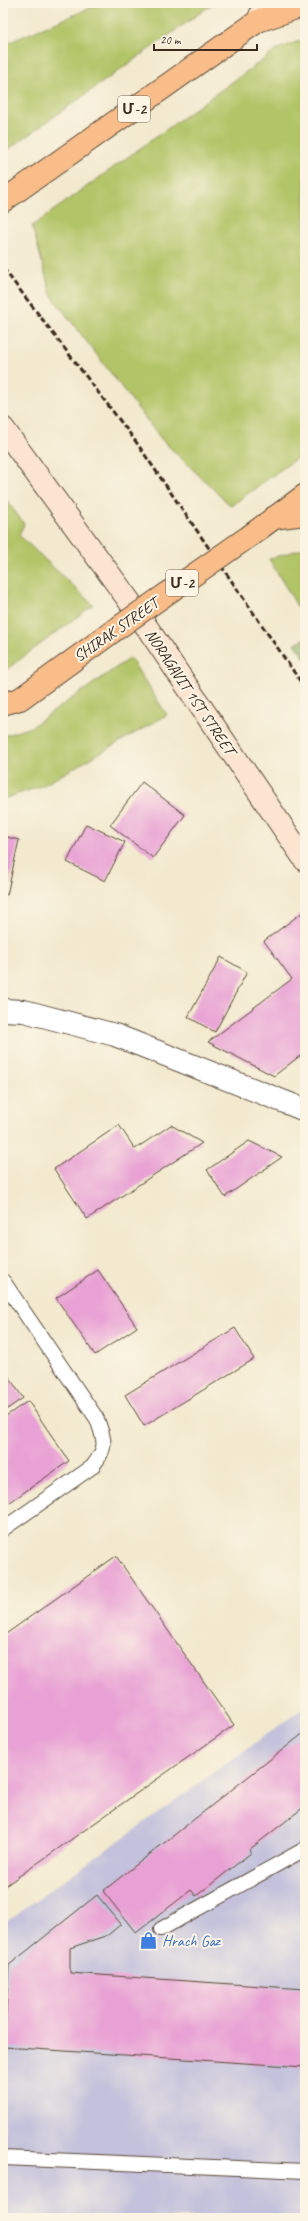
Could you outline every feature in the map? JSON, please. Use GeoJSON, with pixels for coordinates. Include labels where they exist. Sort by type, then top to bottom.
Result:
{"type":"FeatureCollection","features":[{"type":"Feature","properties":{"kind":"main road","name":"Մ-2"},"geometry":{"type":"LineString","coordinates":[[6,199],[262,12],[305,5]]}},
{"type":"Feature","properties":{"kind":"main road","name":"NORAGAVIT 1ST STREET"},"geometry":{"type":"LineString","coordinates":[[3,428],[126,598],[305,860]]}},
{"type":"Feature","properties":{"kind":"main road","name":"SHIRAK STREET"},"geometry":{"type":"LineString","coordinates":[[3,704],[20,699],[305,496]]}},
{"type":"Feature","properties":{"kind":"main road"},"geometry":{"type":"LineString","coordinates":[[273,518],[305,514]]}},
{"type":"Feature","properties":{"kind":"street"},"geometry":{"type":"LineString","coordinates":[[3,1010],[24,1011],[115,1035],[305,1110]]}},
{"type":"Feature","properties":{"kind":"lane"},"geometry":{"type":"LineString","coordinates":[[3,1281],[97,1419],[105,1441],[101,1456],[92,1467],[3,1529]]}},
{"type":"Feature","properties":{"kind":"lane"},"geometry":{"type":"LineString","coordinates":[[161,1929],[305,1849]]}},
{"type":"Feature","properties":{"kind":"lane"},"geometry":{"type":"LineString","coordinates":[[3,2158],[305,2171]]}},
{"type":"Feature","properties":{"kind":"shaded area"},"geometry":{"type":"Polygon","coordinates":[[[305,1707],[305,2218],[3,2218],[3,1924],[305,1707]]]}},
{"type":"Feature","properties":{"kind":"green space"},"geometry":{"type":"Polygon","coordinates":[[[102,3],[214,3],[3,153],[3,45],[102,3]]]}},
{"type":"Feature","properties":{"kind":"green space"},"geometry":{"type":"Polygon","coordinates":[[[305,39],[305,452],[231,506],[162,440],[51,295],[32,226],[278,49],[305,39]]]}},
{"type":"Feature","properties":{"kind":"green space"},"geometry":{"type":"Polygon","coordinates":[[[3,495],[24,524],[19,535],[93,605],[3,672],[3,495]]]}},
{"type":"Feature","properties":{"kind":"green space"},"geometry":{"type":"Polygon","coordinates":[[[305,548],[305,619],[269,559],[305,548]]]}},
{"type":"Feature","properties":{"kind":"green space"},"geometry":{"type":"Polygon","coordinates":[[[305,638],[305,659],[295,644],[305,638]]]}},
{"type":"Feature","properties":{"kind":"green space"},"geometry":{"type":"Polygon","coordinates":[[[130,658],[167,715],[42,786],[3,799],[3,736],[31,727],[130,658]]]}},
{"type":"Feature","properties":{"kind":"building"},"geometry":{"type":"Polygon","coordinates":[[[142,782],[185,815],[153,858],[110,825],[142,782]]]}},
{"type":"Feature","properties":{"kind":"building"},"geometry":{"type":"Polygon","coordinates":[[[86,824],[125,842],[105,881],[67,862],[86,824]]]}},
{"type":"Feature","properties":{"kind":"building"},"geometry":{"type":"Polygon","coordinates":[[[3,836],[19,840],[7,895],[3,894],[3,836]]]}},
{"type":"Feature","properties":{"kind":"building"},"geometry":{"type":"Polygon","coordinates":[[[303,912],[305,915],[305,1052],[274,1076],[208,1042],[292,979],[264,941],[303,912]]]}},
{"type":"Feature","properties":{"kind":"building"},"geometry":{"type":"Polygon","coordinates":[[[221,957],[247,972],[215,1032],[188,1017],[221,957]]]}},
{"type":"Feature","properties":{"kind":"building"},"geometry":{"type":"Polygon","coordinates":[[[119,1125],[135,1149],[171,1125],[202,1143],[87,1219],[54,1169],[119,1125]]]}},
{"type":"Feature","properties":{"kind":"building"},"geometry":{"type":"Polygon","coordinates":[[[249,1141],[282,1157],[225,1197],[207,1170],[249,1141]]]}},
{"type":"Feature","properties":{"kind":"building"},"geometry":{"type":"Polygon","coordinates":[[[98,1270],[137,1327],[95,1355],[56,1298],[98,1270]]]}},
{"type":"Feature","properties":{"kind":"building"},"geometry":{"type":"Polygon","coordinates":[[[235,1328],[254,1359],[144,1426],[125,1395],[235,1328]]]}},
{"type":"Feature","properties":{"kind":"building"},"geometry":{"type":"Polygon","coordinates":[[[3,1368],[23,1398],[3,1412],[3,1368]]]}},
{"type":"Feature","properties":{"kind":"building"},"geometry":{"type":"Polygon","coordinates":[[[28,1401],[69,1461],[3,1507],[3,1418],[28,1401]]]}},
{"type":"Feature","properties":{"kind":"building"},"geometry":{"type":"Polygon","coordinates":[[[116,1556],[234,1725],[5,1886],[3,1883],[3,1636],[116,1556]]]}},
{"type":"Feature","properties":{"kind":"building"},"geometry":{"type":"Polygon","coordinates":[[[305,1732],[305,1806],[249,1850],[251,1853],[196,1896],[191,1890],[136,1933],[103,1891],[305,1732]]]}},
{"type":"Feature","properties":{"kind":"building"},"geometry":{"type":"Polygon","coordinates":[[[97,1895],[121,1924],[108,1935],[70,1948],[70,1973],[305,1989],[305,2067],[4,2047],[9,1965],[97,1895]]]}},
{"type":"Feature","properties":{"kind":"railway"},"geometry":{"type":"LineString","coordinates":[[3,268],[134,439],[305,688]]}},
{"type":"Feature","properties":{"kind":"place","name":"Hrach Gaz"},"geometry":{"type":"Point","coordinates":[149,1941]}}]}
